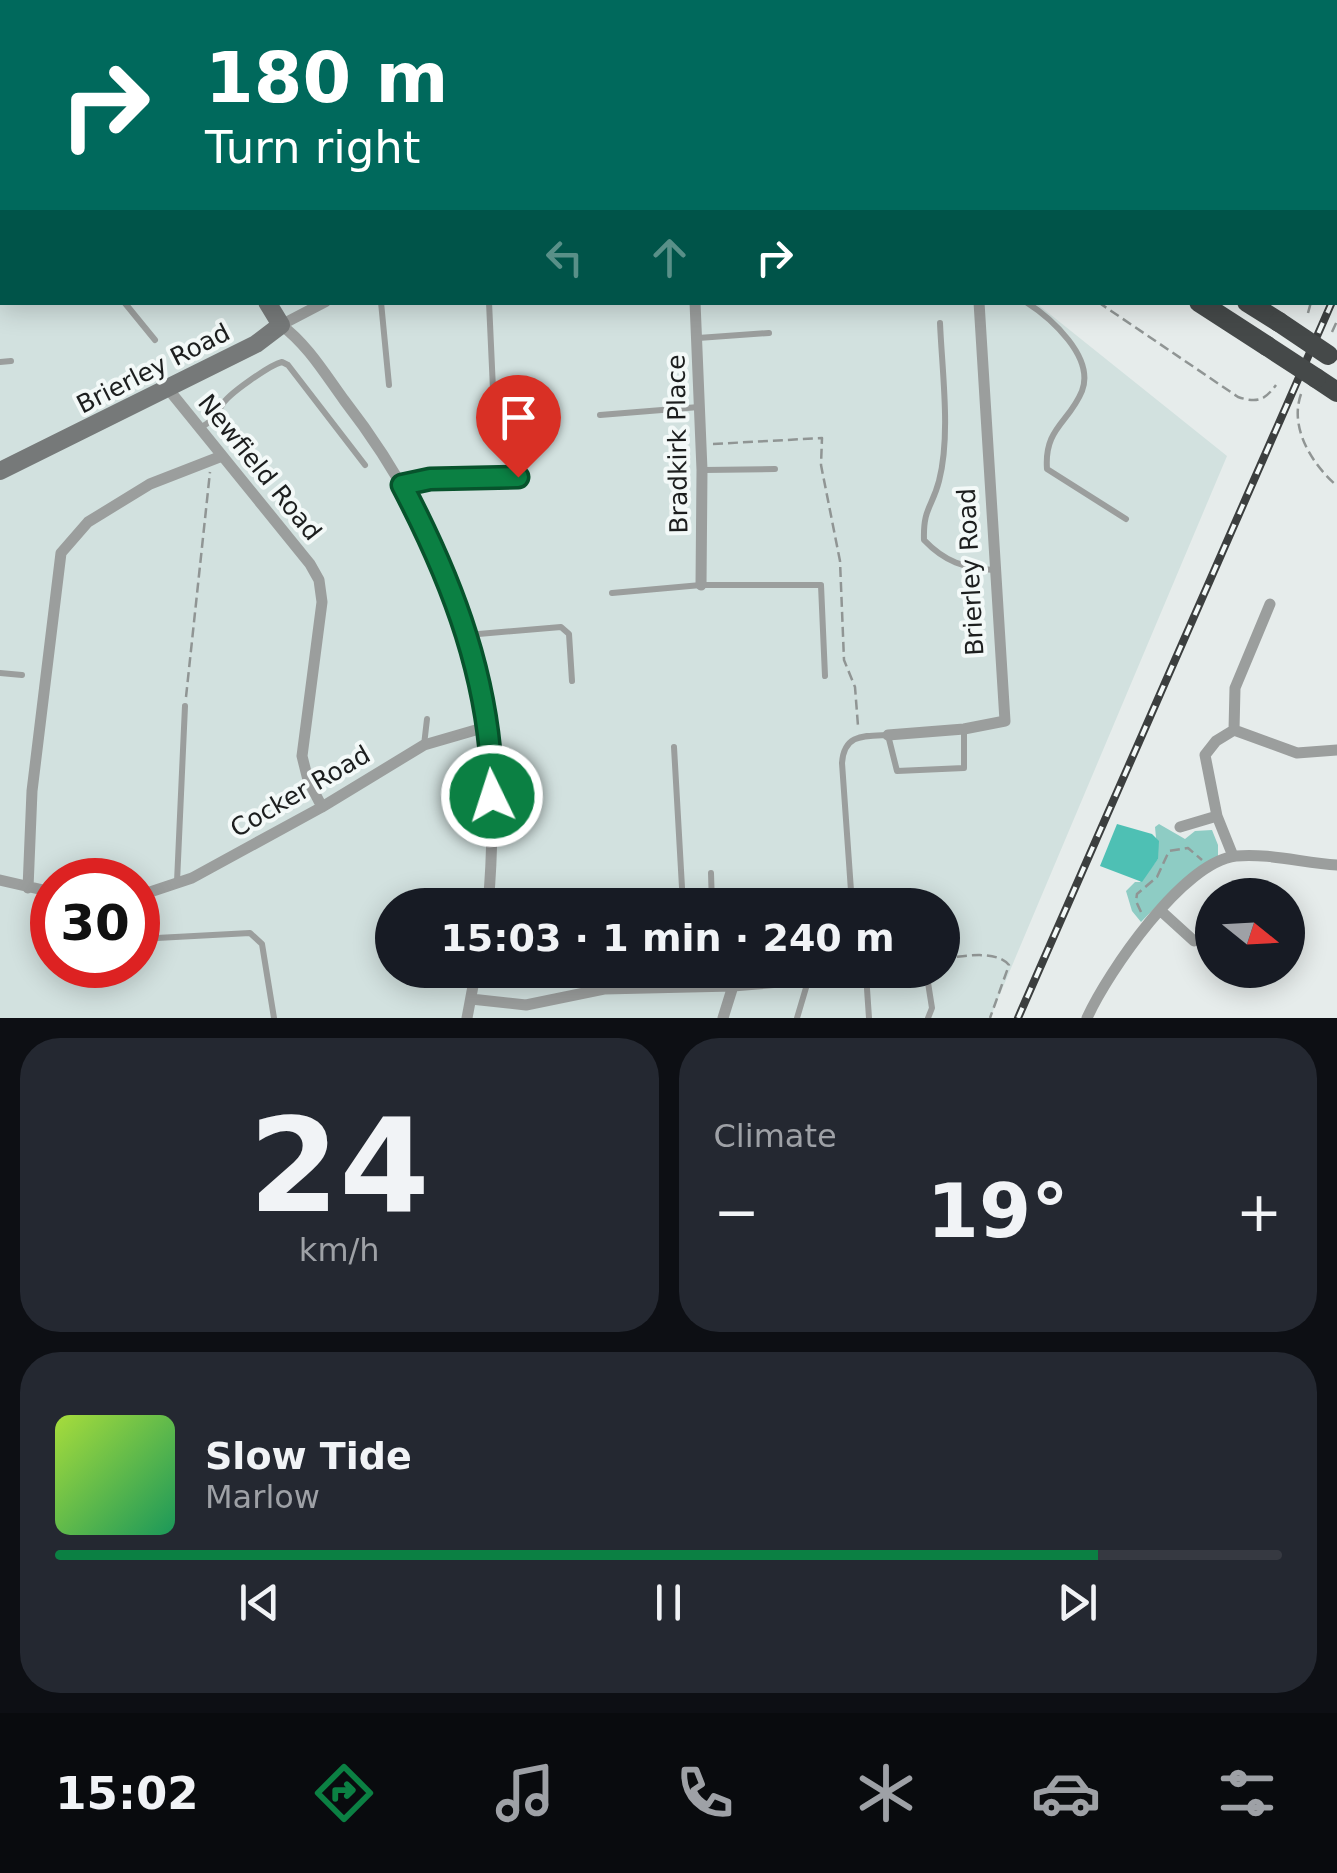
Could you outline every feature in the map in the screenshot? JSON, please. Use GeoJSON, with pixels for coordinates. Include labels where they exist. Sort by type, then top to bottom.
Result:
{"type":"FeatureCollection","features":[{"type":"Feature","properties":{"kind":"highway"},"geometry":{"type":"LineString","coordinates":[[1205,305],[1267,346],[1308,386],[1337,392]]}},
{"type":"Feature","properties":{"kind":"highway"},"geometry":{"type":"LineString","coordinates":[[1253,305],[1332,358]]}},
{"type":"Feature","properties":{"kind":"street"},"geometry":{"type":"LineString","coordinates":[[269,305],[368,430],[402,485],[447,576],[468,634],[486,727],[492,773],[489,888]]}},
{"type":"Feature","properties":{"kind":"street","name":"Brierley Road"},"geometry":{"type":"LineString","coordinates":[[0,471],[169,390],[319,305]]}},
{"type":"Feature","properties":{"kind":"street","name":"Bradkirk Place"},"geometry":{"type":"LineString","coordinates":[[695,305],[702,445],[702,585]]}},
{"type":"Feature","properties":{"kind":"street","name":"Brierley Road"},"geometry":{"type":"LineString","coordinates":[[888,735],[964,729],[1005,721],[979,305]]}},
{"type":"Feature","properties":{"kind":"street","name":"Newfield Road"},"geometry":{"type":"LineString","coordinates":[[169,390],[200,428],[216,458],[310,564],[319,580],[322,602],[302,756],[308,780],[322,807]]}},
{"type":"Feature","properties":{"kind":"street"},"geometry":{"type":"LineString","coordinates":[[0,880],[28,888],[32,791],[61,552],[88,522],[150,484],[216,458]]}},
{"type":"Feature","properties":{"kind":"street"},"geometry":{"type":"LineString","coordinates":[[1234,730],[1235,688],[1270,604]]}},
{"type":"Feature","properties":{"kind":"street","name":"Cocker Road"},"geometry":{"type":"LineString","coordinates":[[160,889],[192,878],[322,807],[424,745],[486,727]]}},
{"type":"Feature","properties":{"kind":"street"},"geometry":{"type":"LineString","coordinates":[[1234,730],[1297,753],[1337,750]]}},
{"type":"Feature","properties":{"kind":"street"},"geometry":{"type":"LineString","coordinates":[[1233,856],[1218,816],[1205,755],[1216,741],[1234,730]]}},
{"type":"Feature","properties":{"kind":"street"},"geometry":{"type":"LineString","coordinates":[[1180,828],[1218,816]]}},
{"type":"Feature","properties":{"kind":"street"},"geometry":{"type":"LineString","coordinates":[[1090,1017],[1108,976],[1147,925],[1212,866],[1233,856],[1337,866]]}},
{"type":"Feature","properties":{"kind":"street"},"geometry":{"type":"LineString","coordinates":[[1162,911],[1194,941]]}},
{"type":"Feature","properties":{"kind":"street"},"geometry":{"type":"LineString","coordinates":[[467,1018],[473,988]]}},
{"type":"Feature","properties":{"kind":"street"},"geometry":{"type":"LineString","coordinates":[[471,999],[526,1005],[625,988]]}},
{"type":"Feature","properties":{"kind":"street"},"geometry":{"type":"LineString","coordinates":[[722,1018],[732,988]]}},
{"type":"Feature","properties":{"kind":"lane"},"geometry":{"type":"LineString","coordinates":[[126,305],[155,340]]}},
{"type":"Feature","properties":{"kind":"lane"},"geometry":{"type":"LineString","coordinates":[[382,305],[388,386]]}},
{"type":"Feature","properties":{"kind":"lane"},"geometry":{"type":"LineString","coordinates":[[402,485],[430,479],[518,477],[517,432],[496,433],[489,305]]}},
{"type":"Feature","properties":{"kind":"lane"},"geometry":{"type":"LineString","coordinates":[[1029,305],[1073,345],[1084,372],[1082,390],[1055,428],[1046,449],[1047,469],[1126,519]]}},
{"type":"Feature","properties":{"kind":"lane"},"geometry":{"type":"LineString","coordinates":[[940,323],[943,438],[939,480],[923,516],[924,540],[941,558],[966,568],[994,570]]}},
{"type":"Feature","properties":{"kind":"lane"},"geometry":{"type":"LineString","coordinates":[[696,338],[768,333]]}},
{"type":"Feature","properties":{"kind":"lane"},"geometry":{"type":"LineString","coordinates":[[0,362],[11,361]]}},
{"type":"Feature","properties":{"kind":"lane"},"geometry":{"type":"LineString","coordinates":[[200,428],[216,419],[222,403],[282,362],[365,466]]}},
{"type":"Feature","properties":{"kind":"lane"},"geometry":{"type":"LineString","coordinates":[[600,415],[700,406]]}},
{"type":"Feature","properties":{"kind":"lane"},"geometry":{"type":"LineString","coordinates":[[702,470],[775,469]]}},
{"type":"Feature","properties":{"kind":"lane"},"geometry":{"type":"LineString","coordinates":[[612,594],[702,585],[822,585],[825,676]]}},
{"type":"Feature","properties":{"kind":"lane"},"geometry":{"type":"LineString","coordinates":[[468,634],[560,627],[569,634],[572,681]]}},
{"type":"Feature","properties":{"kind":"lane"},"geometry":{"type":"LineString","coordinates":[[0,672],[22,675]]}},
{"type":"Feature","properties":{"kind":"lane"},"geometry":{"type":"LineString","coordinates":[[177,883],[185,706]]}},
{"type":"Feature","properties":{"kind":"lane"},"geometry":{"type":"LineString","coordinates":[[424,745],[427,719]]}},
{"type":"Feature","properties":{"kind":"lane"},"geometry":{"type":"LineString","coordinates":[[851,888],[843,749],[848,741],[859,736],[888,735],[897,771],[964,768],[964,729]]}},
{"type":"Feature","properties":{"kind":"lane"},"geometry":{"type":"LineString","coordinates":[[674,746],[682,888]]}},
{"type":"Feature","properties":{"kind":"lane"},"geometry":{"type":"LineString","coordinates":[[710,873],[711,888]]}},
{"type":"Feature","properties":{"kind":"lane"},"geometry":{"type":"LineString","coordinates":[[160,938],[250,934],[262,944],[274,1018]]}},
{"type":"Feature","properties":{"kind":"lane"},"geometry":{"type":"LineString","coordinates":[[797,1018],[806,988]]}},
{"type":"Feature","properties":{"kind":"lane"},"geometry":{"type":"LineString","coordinates":[[862,988],[868,1018]]}},
{"type":"Feature","properties":{"kind":"lane"},"geometry":{"type":"LineString","coordinates":[[928,1018],[932,1008],[929,988]]}},
{"type":"Feature","properties":{"kind":"path"},"geometry":{"type":"LineString","coordinates":[[1102,305],[1238,396],[1254,402],[1267,398],[1276,385]]}},
{"type":"Feature","properties":{"kind":"path"},"geometry":{"type":"LineString","coordinates":[[1308,313],[1310,305]]}},
{"type":"Feature","properties":{"kind":"path"},"geometry":{"type":"LineString","coordinates":[[1332,332],[1337,321]]}},
{"type":"Feature","properties":{"kind":"path"},"geometry":{"type":"LineString","coordinates":[[1308,386],[1298,402],[1301,440],[1325,476],[1337,486]]}},
{"type":"Feature","properties":{"kind":"path"},"geometry":{"type":"LineString","coordinates":[[702,445],[822,438],[821,465],[840,561],[844,660],[855,687],[859,736]]}},
{"type":"Feature","properties":{"kind":"path"},"geometry":{"type":"LineString","coordinates":[[185,706],[216,458]]}},
{"type":"Feature","properties":{"kind":"path"},"geometry":{"type":"LineString","coordinates":[[1147,925],[1136,901],[1138,894],[1156,878],[1169,851],[1188,848],[1212,866]]}},
{"type":"Feature","properties":{"kind":"path"},"geometry":{"type":"LineString","coordinates":[[960,957],[996,956],[1009,965],[990,1018]]}},
{"type":"Feature","properties":{"kind":"shaded area"},"geometry":{"type":"Polygon","coordinates":[[[0,305],[1038,305],[1227,456],[990,1018],[0,1018],[0,305]]]}},
{"type":"Feature","properties":{"kind":"shaded area"},"geometry":{"type":"Polygon","coordinates":[[[1117,824],[1152,834],[1159,841],[1158,859],[1142,882],[1100,866],[1117,824]]]}},
{"type":"Feature","properties":{"kind":"shaded area"},"geometry":{"type":"Polygon","coordinates":[[[1159,824],[1185,839],[1195,831],[1212,830],[1218,856],[1181,881],[1141,922],[1132,911],[1126,891],[1140,882],[1158,859],[1155,827],[1159,824]]]}},
{"type":"Feature","properties":{"kind":"railway"},"geometry":{"type":"LineString","coordinates":[[1018,1018],[1331,305]]}},
{"type":"Feature","properties":{"kind":"route"},"geometry":{"type":"LineString","coordinates":[[492,796],[479,680],[468,634],[447,576],[402,485],[430,479],[518,477]]}}]}
